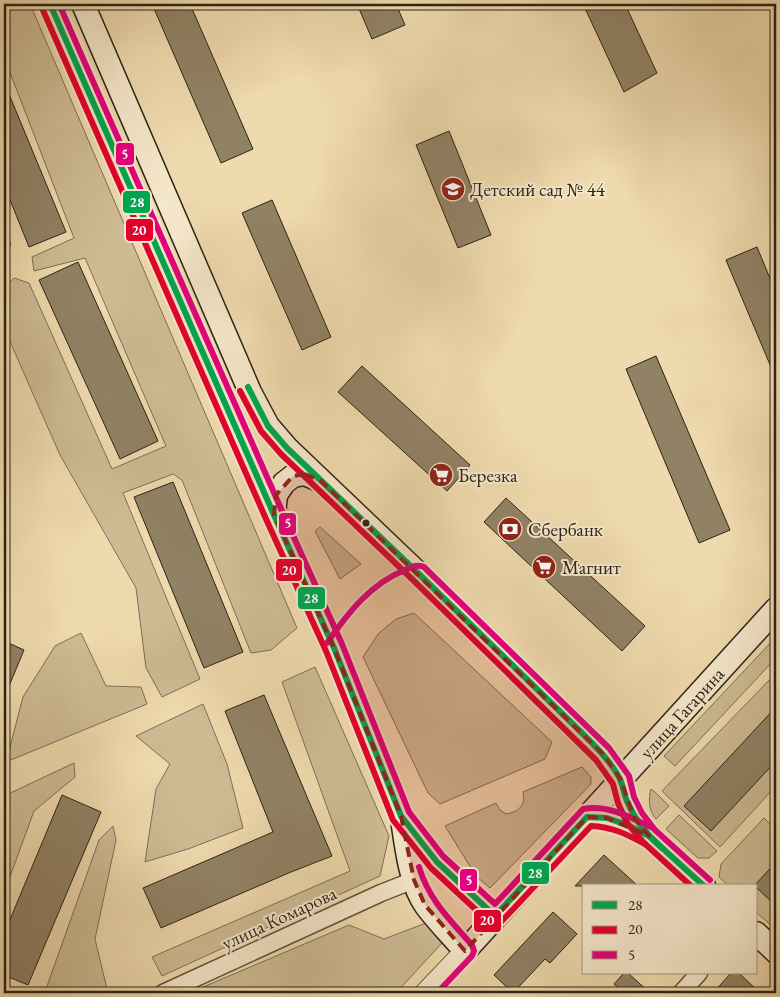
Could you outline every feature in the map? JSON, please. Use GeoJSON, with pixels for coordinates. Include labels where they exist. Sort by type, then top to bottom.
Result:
{"type":"FeatureCollection","features":[{"type":"Feature","properties":{"kind":"main road"},"geometry":{"type":"LineString","coordinates":[[50,4],[334,648],[401,816],[414,880],[425,905],[465,951]]}},
{"type":"Feature","properties":{"kind":"main road"},"geometry":{"type":"LineString","coordinates":[[83,4],[250,392],[268,426],[287,448],[603,754],[621,780],[626,800],[634,818],[649,836],[702,884]]}},
{"type":"Feature","properties":{"kind":"main road"},"geometry":{"type":"LineString","coordinates":[[274,515],[276,495],[284,483],[293,476],[305,474],[321,481]]}},
{"type":"Feature","properties":{"kind":"main road","name":"улица Гагарина"},"geometry":{"type":"LineString","coordinates":[[465,951],[776,609]]}},
{"type":"Feature","properties":{"kind":"main road"},"geometry":{"type":"LineString","coordinates":[[401,816],[438,862],[495,916]]}},
{"type":"Feature","properties":{"kind":"main road"},"geometry":{"type":"LineString","coordinates":[[587,817],[607,818],[649,836]]}},
{"type":"Feature","properties":{"kind":"main road"},"geometry":{"type":"LineString","coordinates":[[758,935],[776,952]]}},
{"type":"Feature","properties":{"kind":"street","name":"улица Комарова"},"geometry":{"type":"LineString","coordinates":[[163,993],[381,893],[414,880]]}},
{"type":"Feature","properties":{"kind":"street","name":"улица Гагарина"},"geometry":{"type":"LineString","coordinates":[[425,993],[465,951]]}},
{"type":"Feature","properties":{"kind":"street"},"geometry":{"type":"LineString","coordinates":[[682,993],[698,974]]}},
{"type":"Feature","properties":{"kind":"highlighted area"},"geometry":{"type":"Polygon","coordinates":[[[305,474],[321,481],[603,754],[621,780],[634,818],[649,836],[607,818],[587,817],[465,951],[425,905],[414,880],[401,816],[334,648],[274,515],[276,495],[293,476],[305,474]]]}},
{"type":"Feature","properties":{"kind":"shaded area"},"geometry":{"type":"Polygon","coordinates":[[[4,4],[30,4],[297,628],[271,650],[251,653],[182,480],[173,474],[123,493],[200,679],[162,697],[146,668],[136,588],[60,455],[4,328],[4,288],[14,278],[29,283],[112,469],[166,446],[85,258],[34,271],[32,257],[74,238],[4,57],[4,4]]]}},
{"type":"Feature","properties":{"kind":"shaded area"},"geometry":{"type":"Polygon","coordinates":[[[4,222],[11,245],[4,247],[4,222]]]}},
{"type":"Feature","properties":{"kind":"shaded area"},"geometry":{"type":"Polygon","coordinates":[[[320,527],[361,564],[340,579],[315,531],[320,527]]]}},
{"type":"Feature","properties":{"kind":"shaded area"},"geometry":{"type":"Polygon","coordinates":[[[414,613],[552,742],[545,759],[440,804],[428,793],[363,657],[378,634],[396,619],[414,613]]]}},
{"type":"Feature","properties":{"kind":"shaded area"},"geometry":{"type":"Polygon","coordinates":[[[81,633],[106,686],[141,687],[147,704],[6,762],[23,697],[55,646],[81,633]]]}},
{"type":"Feature","properties":{"kind":"shaded area"},"geometry":{"type":"Polygon","coordinates":[[[776,637],[776,658],[675,766],[664,756],[776,637]]]}},
{"type":"Feature","properties":{"kind":"shaded area"},"geometry":{"type":"Polygon","coordinates":[[[315,667],[389,836],[380,876],[162,976],[152,957],[350,871],[282,682],[315,667]]]}},
{"type":"Feature","properties":{"kind":"shaded area"},"geometry":{"type":"Polygon","coordinates":[[[776,673],[776,786],[720,847],[662,791],[776,673]]]}},
{"type":"Feature","properties":{"kind":"shaded area"},"geometry":{"type":"Polygon","coordinates":[[[203,704],[227,764],[243,828],[188,849],[145,862],[156,789],[170,764],[136,736],[203,704]]]}},
{"type":"Feature","properties":{"kind":"shaded area"},"geometry":{"type":"Polygon","coordinates":[[[74,763],[75,777],[34,811],[4,893],[4,796],[74,763]]]}},
{"type":"Feature","properties":{"kind":"shaded area"},"geometry":{"type":"Polygon","coordinates":[[[582,767],[591,777],[591,784],[490,888],[476,876],[445,826],[496,803],[500,810],[506,814],[515,812],[522,804],[523,792],[582,767]]]}},
{"type":"Feature","properties":{"kind":"shaded area"},"geometry":{"type":"Polygon","coordinates":[[[651,789],[669,806],[656,819],[650,805],[651,789]]]}},
{"type":"Feature","properties":{"kind":"shaded area"},"geometry":{"type":"Polygon","coordinates":[[[679,815],[717,851],[709,858],[698,858],[666,829],[679,815]]]}},
{"type":"Feature","properties":{"kind":"shaded area"},"geometry":{"type":"Polygon","coordinates":[[[764,818],[776,830],[776,930],[758,914],[758,884],[727,884],[719,877],[721,864],[764,818]]]}},
{"type":"Feature","properties":{"kind":"shaded area"},"geometry":{"type":"Polygon","coordinates":[[[113,826],[116,840],[95,939],[108,993],[30,993],[46,989],[99,840],[113,826]]]}},
{"type":"Feature","properties":{"kind":"shaded area"},"geometry":{"type":"Polygon","coordinates":[[[426,923],[442,943],[396,993],[189,993],[349,925],[384,939],[426,923]]]}},
{"type":"Feature","properties":{"kind":"building"},"geometry":{"type":"Polygon","coordinates":[[[152,4],[190,4],[253,149],[221,163],[152,4]]]}},
{"type":"Feature","properties":{"kind":"building"},"geometry":{"type":"Polygon","coordinates":[[[357,4],[396,4],[405,25],[372,39],[357,4]]]}},
{"type":"Feature","properties":{"kind":"building"},"geometry":{"type":"Polygon","coordinates":[[[583,4],[625,4],[657,73],[624,92],[583,4]]]}},
{"type":"Feature","properties":{"kind":"building"},"geometry":{"type":"Polygon","coordinates":[[[4,82],[66,232],[29,247],[4,185],[4,82]]]}},
{"type":"Feature","properties":{"kind":"building"},"geometry":{"type":"Polygon","coordinates":[[[449,131],[491,235],[458,248],[416,145],[449,131]]]}},
{"type":"Feature","properties":{"kind":"building"},"geometry":{"type":"Polygon","coordinates":[[[272,200],[331,337],[302,350],[242,213],[272,200]]]}},
{"type":"Feature","properties":{"kind":"building"},"geometry":{"type":"Polygon","coordinates":[[[757,247],[776,293],[776,379],[726,260],[757,247]]]}},
{"type":"Feature","properties":{"kind":"building"},"geometry":{"type":"Polygon","coordinates":[[[78,262],[158,441],[120,459],[39,280],[78,262]]]}},
{"type":"Feature","properties":{"kind":"building"},"geometry":{"type":"Polygon","coordinates":[[[656,356],[730,530],[699,543],[626,369],[656,356]]]}},
{"type":"Feature","properties":{"kind":"building"},"geometry":{"type":"Polygon","coordinates":[[[362,366],[470,465],[447,491],[338,392],[362,366]]]}},
{"type":"Feature","properties":{"kind":"building"},"geometry":{"type":"Polygon","coordinates":[[[173,482],[243,652],[204,668],[134,497],[173,482]]]}},
{"type":"Feature","properties":{"kind":"building"},"geometry":{"type":"Polygon","coordinates":[[[506,498],[645,626],[622,651],[484,522],[506,498]]]}},
{"type":"Feature","properties":{"kind":"building"},"geometry":{"type":"Polygon","coordinates":[[[4,641],[24,650],[4,698],[4,641]]]}},
{"type":"Feature","properties":{"kind":"building"},"geometry":{"type":"Polygon","coordinates":[[[264,695],[332,856],[161,928],[143,888],[273,832],[225,711],[264,695]]]}},
{"type":"Feature","properties":{"kind":"building"},"geometry":{"type":"Polygon","coordinates":[[[776,707],[776,761],[711,831],[684,806],[776,707]]]}},
{"type":"Feature","properties":{"kind":"building"},"geometry":{"type":"Polygon","coordinates":[[[62,795],[101,812],[28,985],[4,975],[4,934],[62,795]]]}},
{"type":"Feature","properties":{"kind":"building"},"geometry":{"type":"Polygon","coordinates":[[[604,855],[636,884],[582,884],[582,886],[575,886],[604,855]]]}},
{"type":"Feature","properties":{"kind":"building"},"geometry":{"type":"Polygon","coordinates":[[[776,862],[776,906],[758,889],[758,884],[756,884],[776,862]]]}},
{"type":"Feature","properties":{"kind":"building"},"geometry":{"type":"Polygon","coordinates":[[[553,912],[577,934],[550,963],[545,959],[513,993],[494,975],[553,912]]]}},
{"type":"Feature","properties":{"kind":"building"},"geometry":{"type":"Polygon","coordinates":[[[623,974],[629,974],[650,993],[624,993],[614,984],[623,974]]]}},
{"type":"Feature","properties":{"kind":"building"},"geometry":{"type":"Polygon","coordinates":[[[730,974],[740,974],[760,993],[713,993],[730,974]]]}},
{"type":"Feature","properties":{"kind":"transit line","name":"28"},"geometry":{"type":"LineString","coordinates":[[50,4],[334,648],[401,816],[437,862],[495,916],[587,817],[607,818],[649,836],[702,884]]}},
{"type":"Feature","properties":{"kind":"transit line","name":"5"},"geometry":{"type":"LineString","coordinates":[[59,4],[342,644],[409,812],[443,856],[495,904],[583,809],[602,808],[611,810],[653,828]]}},
{"type":"Feature","properties":{"kind":"transit line","name":"20"},"geometry":{"type":"LineString","coordinates":[[42,8],[266,519],[326,651],[393,820],[431,868],[494,925],[501,922],[591,826],[613,829],[645,844]]}},
{"type":"Feature","properties":{"kind":"transit line","name":"28"},"geometry":{"type":"LineString","coordinates":[[248,387],[268,426],[287,448],[419,574],[602,754],[620,779],[627,801],[638,821],[662,848]]}},
{"type":"Feature","properties":{"kind":"transit line","name":"20"},"geometry":{"type":"LineString","coordinates":[[240,391],[261,431],[281,454],[413,580],[596,760],[613,784],[618,803],[627,823],[643,842],[689,884]]}},
{"type":"Feature","properties":{"kind":"transit line","name":"5"},"geometry":{"type":"LineString","coordinates":[[327,643],[352,610],[370,591],[392,576],[412,567],[424,567],[609,748],[629,776],[634,797],[642,813],[655,830],[710,880]]}},
{"type":"Feature","properties":{"kind":"transit line","name":"5"},"geometry":{"type":"LineString","coordinates":[[419,867],[434,900],[472,945],[474,951],[472,956],[437,993]]}},
{"type":"Feature","properties":{"kind":"place","name":"Детский сад № 44"},"geometry":{"type":"Point","coordinates":[453,189]}},
{"type":"Feature","properties":{"kind":"place","name":"Березка"},"geometry":{"type":"Point","coordinates":[441,475]}},
{"type":"Feature","properties":{"kind":"place","name":"Сбербанк"},"geometry":{"type":"Point","coordinates":[510,529]}},
{"type":"Feature","properties":{"kind":"place","name":"Магнит"},"geometry":{"type":"Point","coordinates":[544,567]}}]}
